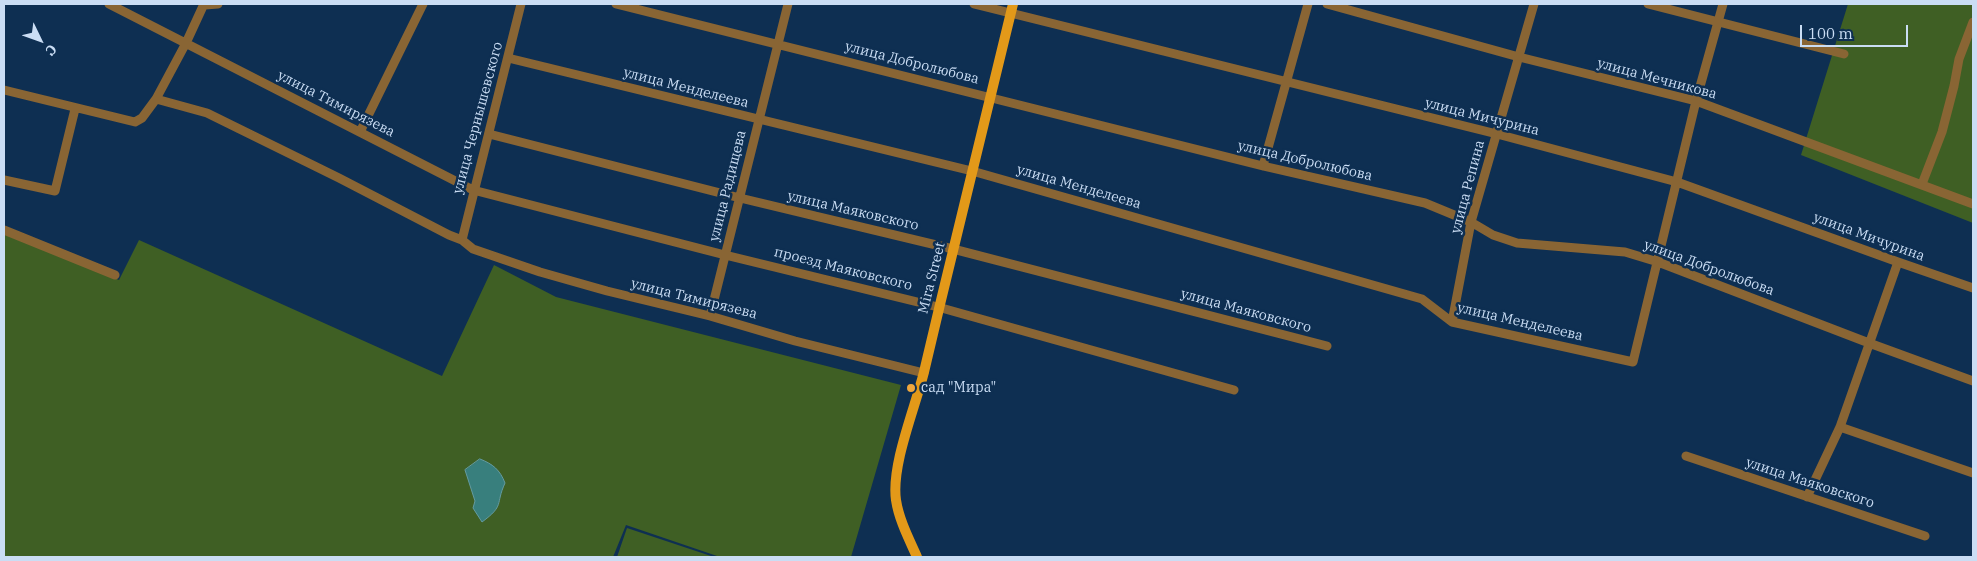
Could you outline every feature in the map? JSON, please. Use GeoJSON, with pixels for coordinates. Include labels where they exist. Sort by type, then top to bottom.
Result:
{"type":"FeatureCollection","features":[{"type":"Feature","properties":{"kind":"main road","name":"Mira Street"},"geometry":{"type":"LineString","coordinates":[[917,557],[905,530],[896,500],[898,466],[924,373],[938,306],[1012,8]]}},
{"type":"Feature","properties":{"kind":"street","name":"улица Тимирязева"},"geometry":{"type":"LineString","coordinates":[[109,4],[473,190]]}},
{"type":"Feature","properties":{"kind":"street"},"geometry":{"type":"LineString","coordinates":[[4,90],[75,109],[135,122],[142,118],[156,98],[204,5],[218,4]]}},
{"type":"Feature","properties":{"kind":"street"},"geometry":{"type":"LineString","coordinates":[[360,132],[423,4]]}},
{"type":"Feature","properties":{"kind":"street","name":"улица Чернышевского"},"geometry":{"type":"LineString","coordinates":[[462,240],[521,4]]}},
{"type":"Feature","properties":{"kind":"street","name":"улица Добролюбова"},"geometry":{"type":"LineString","coordinates":[[616,4],[1264,166],[1425,203],[1517,243],[1624,252],[1658,262],[1869,343],[1973,380]]}},
{"type":"Feature","properties":{"kind":"street","name":"улица Радищева"},"geometry":{"type":"LineString","coordinates":[[710,316],[788,4]]}},
{"type":"Feature","properties":{"kind":"street","name":"улица Мичурина"},"geometry":{"type":"LineString","coordinates":[[974,4],[1012,8],[1286,82],[1497,134],[1677,182],[1973,288]]}},
{"type":"Feature","properties":{"kind":"street"},"geometry":{"type":"LineString","coordinates":[[1264,166],[1308,4]]}},
{"type":"Feature","properties":{"kind":"street","name":"улица Мечникова"},"geometry":{"type":"LineString","coordinates":[[1327,4],[1519,57],[1696,101],[1973,204]]}},
{"type":"Feature","properties":{"kind":"street","name":"улица Репина"},"geometry":{"type":"LineString","coordinates":[[1452,322],[1471,222],[1534,4]]}},
{"type":"Feature","properties":{"kind":"street"},"geometry":{"type":"LineString","coordinates":[[1648,4],[1844,54]]}},
{"type":"Feature","properties":{"kind":"street"},"geometry":{"type":"LineString","coordinates":[[1658,262],[1696,101],[1722,4]]}},
{"type":"Feature","properties":{"kind":"street"},"geometry":{"type":"LineString","coordinates":[[1922,184],[1942,132],[1959,59],[1973,22]]}},
{"type":"Feature","properties":{"kind":"street","name":"улица Менделеева"},"geometry":{"type":"LineString","coordinates":[[508,58],[972,171],[1422,299],[1452,322],[1633,362],[1658,262]]}},
{"type":"Feature","properties":{"kind":"street","name":"улица Тимирязева"},"geometry":{"type":"LineString","coordinates":[[156,98],[207,113],[462,240],[473,249],[540,272],[607,291],[710,316],[795,341],[924,373]]}},
{"type":"Feature","properties":{"kind":"street"},"geometry":{"type":"LineString","coordinates":[[4,180],[55,192],[75,109]]}},
{"type":"Feature","properties":{"kind":"street","name":"улица Маяковского"},"geometry":{"type":"LineString","coordinates":[[489,134],[740,198],[953,249],[1327,346]]}},
{"type":"Feature","properties":{"kind":"street","name":"проезд Маяковского"},"geometry":{"type":"LineString","coordinates":[[473,190],[725,255],[938,306],[1234,390]]}},
{"type":"Feature","properties":{"kind":"street"},"geometry":{"type":"LineString","coordinates":[[4,230],[115,275]]}},
{"type":"Feature","properties":{"kind":"street"},"geometry":{"type":"LineString","coordinates":[[1807,497],[1840,427],[1898,262]]}},
{"type":"Feature","properties":{"kind":"street"},"geometry":{"type":"LineString","coordinates":[[1840,427],[1973,473]]}},
{"type":"Feature","properties":{"kind":"street","name":"улица Маяковского"},"geometry":{"type":"LineString","coordinates":[[1686,456],[1926,536]]}},
{"type":"Feature","properties":{"kind":"shaded area"},"geometry":{"type":"Polygon","coordinates":[[[1848,4],[1973,4],[1973,223],[1801,155],[1848,4]]]}},
{"type":"Feature","properties":{"kind":"shaded area"},"geometry":{"type":"Polygon","coordinates":[[[4,229],[119,280],[139,240],[442,376],[494,265],[556,297],[901,385],[851,557],[720,557],[626,525],[613,557],[4,557],[4,229]]]}},
{"type":"Feature","properties":{"kind":"shaded area"},"geometry":{"type":"Polygon","coordinates":[[[480,459],[496,468],[505,483],[497,508],[482,522],[473,508],[475,501],[465,470],[480,459]]]}},
{"type":"Feature","properties":{"kind":"shaded area"},"geometry":{"type":"Polygon","coordinates":[[[627,528],[714,557],[617,557],[627,528]]]}},
{"type":"Feature","properties":{"kind":"place","name":"сад \"Мира\""},"geometry":{"type":"Point","coordinates":[911,388]}}]}
